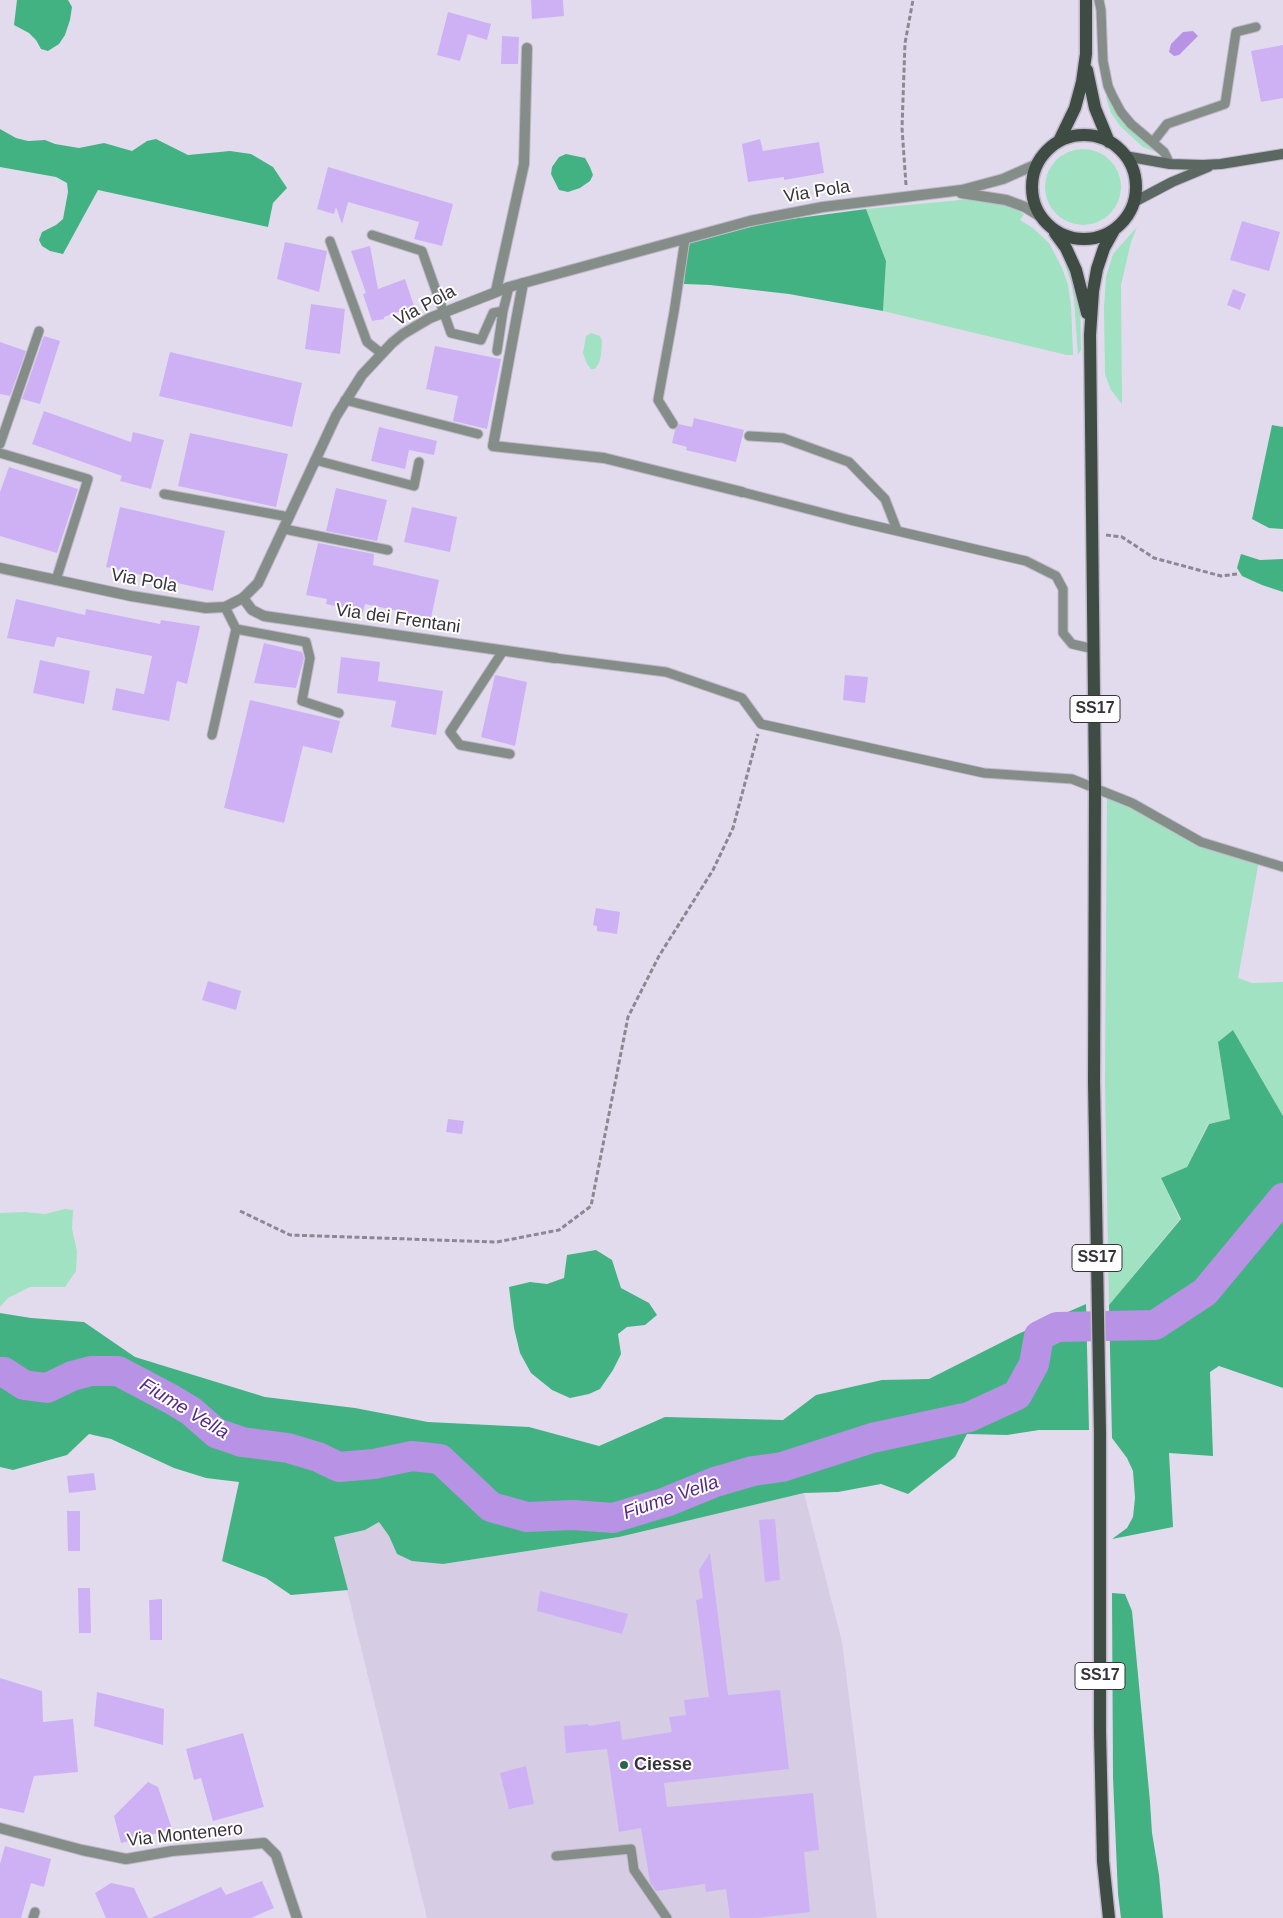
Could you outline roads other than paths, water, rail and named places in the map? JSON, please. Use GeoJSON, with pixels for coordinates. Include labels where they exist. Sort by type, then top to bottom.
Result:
{"type":"FeatureCollection","features":[{"type":"Feature","properties":{"kind":"main road"},"geometry":{"type":"LineString","coordinates":[[1086,0],[1086,54],[1092,97],[1099,120],[1109,142]]}},
{"type":"Feature","properties":{"kind":"main road"},"geometry":{"type":"LineString","coordinates":[[1059,141],[1079,95],[1086,54]]}},
{"type":"Feature","properties":{"kind":"main road"},"geometry":{"type":"LineString","coordinates":[[1051,228],[1064,236],[1082,239],[1101,236],[1114,230],[1124,221],[1134,202],[1136,190],[1134,174],[1125,156],[1109,142],[1092,136],[1080,135],[1059,141],[1044,154],[1037,164],[1033,175],[1032,186],[1035,207],[1066,248],[1076,270],[1090,335]]}},
{"type":"Feature","properties":{"kind":"main road"},"geometry":{"type":"LineString","coordinates":[[1125,156],[1170,164],[1221,164],[1283,154]]}},
{"type":"Feature","properties":{"kind":"main road"},"geometry":{"type":"LineString","coordinates":[[1134,202],[1181,178],[1221,164]]}},
{"type":"Feature","properties":{"kind":"main road"},"geometry":{"type":"LineString","coordinates":[[1090,335],[1093,291],[1097,268],[1104,248],[1114,230]]}},
{"type":"Feature","properties":{"kind":"main road","name":"SS17"},"geometry":{"type":"LineString","coordinates":[[1090,335],[1094,533],[1094,1082],[1100,1434],[1100,1742],[1103,1860],[1108,1918]]}},
{"type":"Feature","properties":{"kind":"street"},"geometry":{"type":"LineString","coordinates":[[496,291],[524,164],[527,48]]}},
{"type":"Feature","properties":{"kind":"street","name":"Via Pola"},"geometry":{"type":"LineString","coordinates":[[0,568],[131,596],[206,608],[224,607],[243,598],[258,583],[345,400],[362,375],[381,353],[403,334],[444,311],[509,287],[790,212],[948,192],[1003,180],[1037,164]]}},
{"type":"Feature","properties":{"kind":"street","name":"Via Pola"},"geometry":{"type":"LineString","coordinates":[[948,192],[1006,200],[1025,207],[1041,217]]}},
{"type":"Feature","properties":{"kind":"street"},"geometry":{"type":"LineString","coordinates":[[523,283],[493,446],[604,458],[742,492]]}},
{"type":"Feature","properties":{"kind":"street","name":"Via dei Frentani"},"geometry":{"type":"LineString","coordinates":[[243,598],[252,610],[264,616],[555,658]]}},
{"type":"Feature","properties":{"kind":"street","name":"Via Montenero"},"geometry":{"type":"LineString","coordinates":[[0,1828],[82,1850],[126,1859],[172,1851],[264,1843],[276,1855],[296,1918]]}},
{"type":"Feature","properties":{"kind":"lane"},"geometry":{"type":"LineString","coordinates":[[1099,0],[1103,61],[1108,86],[1121,112],[1131,124],[1164,152],[1170,164]]}},
{"type":"Feature","properties":{"kind":"lane"},"geometry":{"type":"LineString","coordinates":[[1153,142],[1167,124],[1225,104],[1236,32],[1256,27]]}},
{"type":"Feature","properties":{"kind":"lane"},"geometry":{"type":"LineString","coordinates":[[372,235],[422,251],[451,333],[481,340],[493,313],[502,311]]}},
{"type":"Feature","properties":{"kind":"lane"},"geometry":{"type":"LineString","coordinates":[[673,424],[658,400],[685,239]]}},
{"type":"Feature","properties":{"kind":"lane"},"geometry":{"type":"LineString","coordinates":[[330,241],[367,342],[381,353]]}},
{"type":"Feature","properties":{"kind":"lane"},"geometry":{"type":"LineString","coordinates":[[497,351],[502,311],[509,287]]}},
{"type":"Feature","properties":{"kind":"lane"},"geometry":{"type":"LineString","coordinates":[[0,444],[39,331]]}},
{"type":"Feature","properties":{"kind":"lane"},"geometry":{"type":"LineString","coordinates":[[345,400],[478,434]]}},
{"type":"Feature","properties":{"kind":"lane"},"geometry":{"type":"LineString","coordinates":[[749,436],[783,438],[849,462],[885,500],[897,530]]}},
{"type":"Feature","properties":{"kind":"lane"},"geometry":{"type":"LineString","coordinates":[[0,453],[88,479],[56,580]]}},
{"type":"Feature","properties":{"kind":"lane"},"geometry":{"type":"LineString","coordinates":[[315,460],[414,486],[419,462]]}},
{"type":"Feature","properties":{"kind":"lane"},"geometry":{"type":"LineString","coordinates":[[742,492],[1026,561],[1056,576],[1063,589],[1063,633],[1072,644],[1094,649]]}},
{"type":"Feature","properties":{"kind":"lane"},"geometry":{"type":"LineString","coordinates":[[164,494],[289,517]]}},
{"type":"Feature","properties":{"kind":"lane"},"geometry":{"type":"LineString","coordinates":[[284,529],[388,550]]}},
{"type":"Feature","properties":{"kind":"lane"},"geometry":{"type":"LineString","coordinates":[[212,735],[236,629],[224,607]]}},
{"type":"Feature","properties":{"kind":"lane"},"geometry":{"type":"LineString","coordinates":[[236,629],[306,642],[310,658],[302,701],[339,713]]}},
{"type":"Feature","properties":{"kind":"lane"},"geometry":{"type":"LineString","coordinates":[[503,650],[450,732],[460,745],[510,754]]}},
{"type":"Feature","properties":{"kind":"lane"},"geometry":{"type":"LineString","coordinates":[[555,658],[666,672],[742,698],[761,724],[984,773],[1072,779],[1132,803],[1201,842],[1283,867]]}},
{"type":"Feature","properties":{"kind":"lane"},"geometry":{"type":"LineString","coordinates":[[556,1856],[631,1849],[634,1870],[667,1918]]}},
{"type":"Feature","properties":{"kind":"waterway","name":"Fiume Vella"},"geometry":{"type":"LineString","coordinates":[[0,1372],[4,1372],[24,1385],[47,1388],[72,1376],[91,1371],[118,1371],[191,1411],[216,1433],[242,1442],[288,1448],[318,1457],[339,1467],[374,1464],[412,1456],[440,1459],[491,1507],[527,1517],[573,1515],[613,1518],[666,1502],[715,1482],[753,1471],[782,1467],[872,1438],[969,1417],[1017,1395],[1034,1364],[1039,1336],[1057,1327],[1155,1325],[1205,1292],[1283,1198]]}},
{"type":"Feature","properties":{"kind":"place","name":"Ciesse"},"geometry":{"type":"Point","coordinates":[624,1765]}}]}
